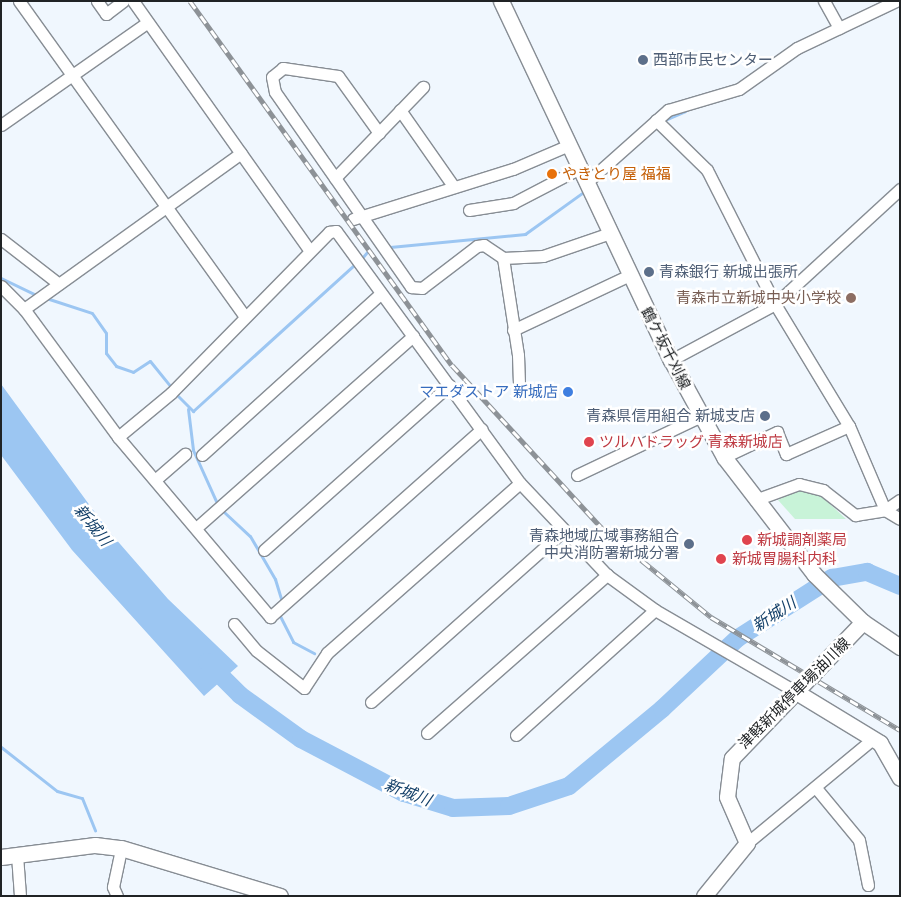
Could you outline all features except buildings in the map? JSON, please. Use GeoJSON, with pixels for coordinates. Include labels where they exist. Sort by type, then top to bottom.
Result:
{"type":"FeatureCollection","features":[{"type":"Feature","properties":{"kind":"main road","name":"鶴ケ坂千刈線"},"geometry":{"type":"LineString","coordinates":[[501,1],[671,360],[724,457],[788,544],[843,604],[863,622],[900,647]]}},
{"type":"Feature","properties":{"kind":"main road","name":"津軽新城停車場油川線"},"geometry":{"type":"LineString","coordinates":[[747,843],[727,797],[727,770],[738,746],[863,622]]}},
{"type":"Feature","properties":{"kind":"main road"},"geometry":{"type":"LineString","coordinates":[[793,690],[874,738],[889,754],[900,778]]}},
{"type":"Feature","properties":{"kind":"main road"},"geometry":{"type":"LineString","coordinates":[[704,896],[747,843]]}},
{"type":"Feature","properties":{"kind":"main road"},"geometry":{"type":"LineString","coordinates":[[1,857],[95,846],[121,848],[280,896]]}},
{"type":"Feature","properties":{"kind":"street"},"geometry":{"type":"LineString","coordinates":[[19,1],[246,318]]}},
{"type":"Feature","properties":{"kind":"street"},"geometry":{"type":"LineString","coordinates":[[97,1],[106,14],[124,1]]}},
{"type":"Feature","properties":{"kind":"street"},"geometry":{"type":"LineString","coordinates":[[133,1],[310,251]]}},
{"type":"Feature","properties":{"kind":"street"},"geometry":{"type":"LineString","coordinates":[[824,1],[839,28]]}},
{"type":"Feature","properties":{"kind":"street"},"geometry":{"type":"LineString","coordinates":[[586,183],[668,110],[739,89],[791,51],[896,1]]}},
{"type":"Feature","properties":{"kind":"street"},"geometry":{"type":"LineString","coordinates":[[1,124],[148,22]]}},
{"type":"Feature","properties":{"kind":"street"},"geometry":{"type":"LineString","coordinates":[[379,133],[338,76],[283,68],[272,77],[275,92],[336,178],[354,219],[411,286],[422,288],[477,246],[484,245],[503,258],[543,256],[610,233]]}},
{"type":"Feature","properties":{"kind":"street"},"geometry":{"type":"LineString","coordinates":[[336,178],[423,87]]}},
{"type":"Feature","properties":{"kind":"street"},"geometry":{"type":"LineString","coordinates":[[400,110],[454,187]]}},
{"type":"Feature","properties":{"kind":"street"},"geometry":{"type":"LineString","coordinates":[[656,120],[707,170],[775,304],[849,426],[886,510],[900,518]]}},
{"type":"Feature","properties":{"kind":"street"},"geometry":{"type":"LineString","coordinates":[[118,437],[171,393],[329,232],[336,232],[354,219],[454,187],[569,144]]}},
{"type":"Feature","properties":{"kind":"street"},"geometry":{"type":"LineString","coordinates":[[24,309],[241,153]]}},
{"type":"Feature","properties":{"kind":"street"},"geometry":{"type":"LineString","coordinates":[[469,210],[513,203],[580,168]]}},
{"type":"Feature","properties":{"kind":"street"},"geometry":{"type":"LineString","coordinates":[[671,360],[775,304],[900,189]]}},
{"type":"Feature","properties":{"kind":"street"},"geometry":{"type":"LineString","coordinates":[[336,232],[520,483],[563,531],[607,574],[655,610],[752,664],[793,690]]}},
{"type":"Feature","properties":{"kind":"street"},"geometry":{"type":"LineString","coordinates":[[1,239],[59,284]]}},
{"type":"Feature","properties":{"kind":"street"},"geometry":{"type":"LineString","coordinates":[[503,258],[513,330],[518,392]]}},
{"type":"Feature","properties":{"kind":"street"},"geometry":{"type":"LineString","coordinates":[[513,330],[630,275]]}},
{"type":"Feature","properties":{"kind":"street"},"geometry":{"type":"LineString","coordinates":[[1,286],[24,309],[118,437],[270,617],[482,430]]}},
{"type":"Feature","properties":{"kind":"street"},"geometry":{"type":"LineString","coordinates":[[202,455],[381,293]]}},
{"type":"Feature","properties":{"kind":"street"},"geometry":{"type":"LineString","coordinates":[[196,528],[413,336]]}},
{"type":"Feature","properties":{"kind":"street"},"geometry":{"type":"LineString","coordinates":[[264,550],[450,385]]}},
{"type":"Feature","properties":{"kind":"street"},"geometry":{"type":"LineString","coordinates":[[577,475],[701,416]]}},
{"type":"Feature","properties":{"kind":"street"},"geometry":{"type":"LineString","coordinates":[[724,457],[777,432],[786,454],[849,426]]}},
{"type":"Feature","properties":{"kind":"street"},"geometry":{"type":"LineString","coordinates":[[155,480],[184,454]]}},
{"type":"Feature","properties":{"kind":"street"},"geometry":{"type":"LineString","coordinates":[[234,624],[257,651],[304,688],[327,653],[520,483]]}},
{"type":"Feature","properties":{"kind":"street"},"geometry":{"type":"LineString","coordinates":[[755,500],[807,484],[855,515],[886,510],[900,500]]}},
{"type":"Feature","properties":{"kind":"street"},"geometry":{"type":"LineString","coordinates":[[371,702],[563,531]]}},
{"type":"Feature","properties":{"kind":"street"},"geometry":{"type":"LineString","coordinates":[[427,733],[607,574]]}},
{"type":"Feature","properties":{"kind":"street"},"geometry":{"type":"LineString","coordinates":[[516,735],[655,610]]}},
{"type":"Feature","properties":{"kind":"street"},"geometry":{"type":"LineString","coordinates":[[747,843],[816,788],[874,738]]}},
{"type":"Feature","properties":{"kind":"street"},"geometry":{"type":"LineString","coordinates":[[816,788],[859,840],[868,885]]}},
{"type":"Feature","properties":{"kind":"street"},"geometry":{"type":"LineString","coordinates":[[118,896],[113,887],[121,848]]}},
{"type":"Feature","properties":{"kind":"street"},"geometry":{"type":"LineString","coordinates":[[17,855],[20,896]]}},
{"type":"Feature","properties":{"kind":"green space"},"geometry":{"type":"Polygon","coordinates":[[[798,490],[818,493],[846,519],[795,519],[778,500],[798,490]]]}},
{"type":"Feature","properties":{"kind":"water"},"geometry":{"type":"Polygon","coordinates":[[[1,384],[107,529],[168,599],[238,666],[204,696],[72,550],[1,455],[1,384]]]}},
{"type":"Feature","properties":{"kind":"waterway"},"geometry":{"type":"LineString","coordinates":[[665,120],[685,111]]}},
{"type":"Feature","properties":{"kind":"waterway"},"geometry":{"type":"LineString","coordinates":[[390,247],[525,234],[582,193]]}},
{"type":"Feature","properties":{"kind":"waterway"},"geometry":{"type":"LineString","coordinates":[[362,258],[367,252]]}},
{"type":"Feature","properties":{"kind":"waterway"},"geometry":{"type":"LineString","coordinates":[[177,395],[193,411],[355,264]]}},
{"type":"Feature","properties":{"kind":"waterway"},"geometry":{"type":"LineString","coordinates":[[1,278],[38,296]]}},
{"type":"Feature","properties":{"kind":"waterway"},"geometry":{"type":"LineString","coordinates":[[46,298],[92,313],[106,333],[106,353],[116,366],[133,372],[150,361],[170,386]]}},
{"type":"Feature","properties":{"kind":"waterway"},"geometry":{"type":"LineString","coordinates":[[188,409],[193,450],[216,501]]}},
{"type":"Feature","properties":{"kind":"waterway"},"geometry":{"type":"LineString","coordinates":[[224,512],[250,536],[275,579],[281,599]]}},
{"type":"Feature","properties":{"kind":"waterway","name":"新城川"},"geometry":{"type":"LineString","coordinates":[[207,662],[240,695],[301,739],[404,793],[453,808],[509,806],[569,786],[662,709],[738,638],[832,578],[867,572],[900,586]]}},
{"type":"Feature","properties":{"kind":"waterway"},"geometry":{"type":"LineString","coordinates":[[280,616],[293,642],[314,653]]}},
{"type":"Feature","properties":{"kind":"waterway"},"geometry":{"type":"LineString","coordinates":[[1,747],[57,791],[82,798],[95,831]]}},
{"type":"Feature","properties":{"kind":"railway"},"geometry":{"type":"LineString","coordinates":[[190,1],[452,365],[601,527],[711,617],[900,730]]}},
{"type":"Feature","properties":{"kind":"place","name":"西部市民センター"},"geometry":{"type":"Point","coordinates":[643,60]}},
{"type":"Feature","properties":{"kind":"place","name":"やきとり屋 福福"},"geometry":{"type":"Point","coordinates":[552,174]}},
{"type":"Feature","properties":{"kind":"place","name":"青森銀行 新城出張所"},"geometry":{"type":"Point","coordinates":[649,272]}},
{"type":"Feature","properties":{"kind":"place","name":"青森市立新城中央小学校"},"geometry":{"type":"Point","coordinates":[851,298]}},
{"type":"Feature","properties":{"kind":"place","name":"マエダストア 新城店"},"geometry":{"type":"Point","coordinates":[568,392]}},
{"type":"Feature","properties":{"kind":"place","name":"青森県信用組合 新城支店"},"geometry":{"type":"Point","coordinates":[765,416]}},
{"type":"Feature","properties":{"kind":"place","name":"ツルハドラッグ 青森新城店"},"geometry":{"type":"Point","coordinates":[589,442]}},
{"type":"Feature","properties":{"kind":"place","name":"新城調剤薬局"},"geometry":{"type":"Point","coordinates":[747,540]}},
{"type":"Feature","properties":{"kind":"place","name":"青森地域広域事務組合 中央消防署新城分署"},"geometry":{"type":"Point","coordinates":[689,544]}},
{"type":"Feature","properties":{"kind":"place","name":"新城胃腸科内科"},"geometry":{"type":"Point","coordinates":[721,559]}}]}
